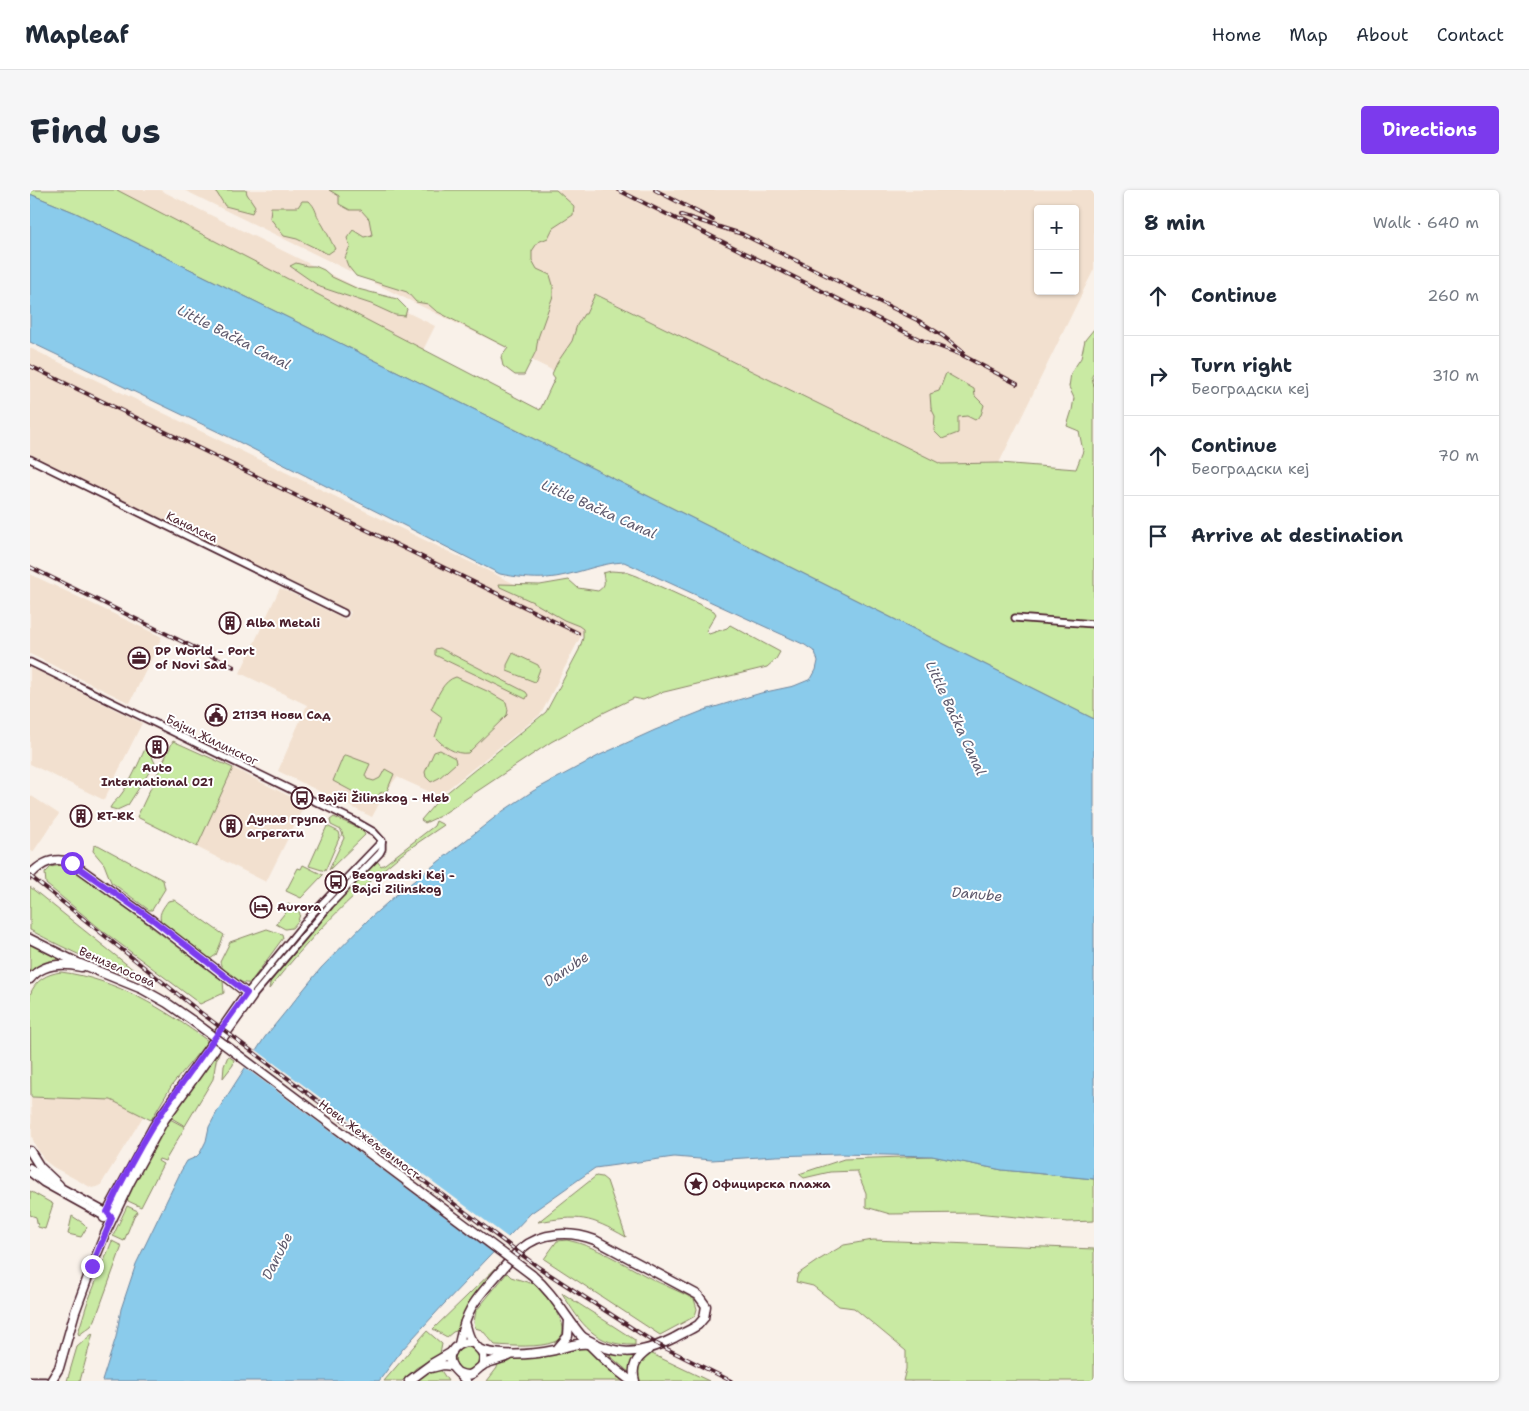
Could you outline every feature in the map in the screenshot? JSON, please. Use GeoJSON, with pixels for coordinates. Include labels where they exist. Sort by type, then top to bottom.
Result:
{"type":"FeatureCollection","features":[{"type":"Feature","properties":{"kind":"main road"},"geometry":{"type":"LineString","coordinates":[[30,874],[38,866],[57,859],[72,863],[153,920],[250,995],[164,1120],[108,1216],[59,1368],[51,1381]]}},
{"type":"Feature","properties":{"kind":"main road","name":"Венизелосова"},"geometry":{"type":"LineString","coordinates":[[32,939],[78,963],[142,989],[193,1021]]}},
{"type":"Feature","properties":{"kind":"main road"},"geometry":{"type":"LineString","coordinates":[[30,979],[42,969],[53,965],[95,969]]}},
{"type":"Feature","properties":{"kind":"main road","name":"Нови Жежељев мост"},"geometry":{"type":"LineString","coordinates":[[193,1021],[532,1274],[550,1292],[581,1336],[611,1365],[633,1381]]}},
{"type":"Feature","properties":{"kind":"main road"},"geometry":{"type":"LineString","coordinates":[[30,1151],[40,1167],[59,1185]]}},
{"type":"Feature","properties":{"kind":"main road"},"geometry":{"type":"LineString","coordinates":[[409,1381],[452,1352],[459,1344],[471,1305],[520,1250],[546,1236],[576,1234],[595,1240],[672,1280],[698,1295],[704,1302],[706,1314],[698,1325],[649,1349],[638,1357],[635,1362],[633,1381]]}},
{"type":"Feature","properties":{"kind":"main road"},"geometry":{"type":"LineString","coordinates":[[555,1350],[561,1346],[568,1336],[568,1319]]}},
{"type":"Feature","properties":{"kind":"main road"},"geometry":{"type":"LineString","coordinates":[[465,1321],[473,1343],[482,1350],[511,1355],[555,1350],[577,1344],[589,1344]]}},
{"type":"Feature","properties":{"kind":"main road"},"geometry":{"type":"LineString","coordinates":[[581,1336],[601,1347],[615,1351],[632,1352],[649,1349]]}},
{"type":"Feature","properties":{"kind":"main road"},"geometry":{"type":"LineString","coordinates":[[459,1344],[473,1343]]}},
{"type":"Feature","properties":{"kind":"main road"},"geometry":{"type":"LineString","coordinates":[[476,1381],[484,1359],[482,1350]]}},
{"type":"Feature","properties":{"kind":"main road"},"geometry":{"type":"LineString","coordinates":[[452,1352],[450,1359],[452,1366],[466,1381]]}},
{"type":"Feature","properties":{"kind":"main road"},"geometry":{"type":"LineString","coordinates":[[459,1373],[466,1375],[511,1355]]}},
{"type":"Feature","properties":{"kind":"main road"},"geometry":{"type":"LineString","coordinates":[[424,1370],[443,1365],[452,1366]]}},
{"type":"Feature","properties":{"kind":"street","name":"Каналска"},"geometry":{"type":"LineString","coordinates":[[30,459],[344,613]]}},
{"type":"Feature","properties":{"kind":"street"},"geometry":{"type":"LineString","coordinates":[[1015,618],[1094,624]]}},
{"type":"Feature","properties":{"kind":"street","name":"Бајчи Жилинског"},"geometry":{"type":"LineString","coordinates":[[30,662],[353,820],[368,828],[382,841],[382,850],[378,850],[250,995]]}},
{"type":"Feature","properties":{"kind":"street"},"geometry":{"type":"LineString","coordinates":[[30,1167],[41,1176],[108,1216]]}},
{"type":"Feature","properties":{"kind":"street"},"geometry":{"type":"LineString","coordinates":[[30,1175],[108,1216]]}},
{"type":"Feature","properties":{"kind":"street"},"geometry":{"type":"LineString","coordinates":[[30,1380],[45,1381]]}},
{"type":"Feature","properties":{"kind":"shaded area"},"geometry":{"type":"Polygon","coordinates":[[[104,190],[160,190],[435,326],[423,350],[104,190]]]}},
{"type":"Feature","properties":{"kind":"shaded area"},"geometry":{"type":"Polygon","coordinates":[[[184,190],[1094,190],[1094,269],[999,463],[941,464],[596,294],[558,373],[184,190]]]}},
{"type":"Feature","properties":{"kind":"shaded area"},"geometry":{"type":"Polygon","coordinates":[[[30,348],[589,620],[541,714],[439,796],[397,777],[385,793],[372,817],[278,771],[307,705],[240,673],[280,588],[347,620],[351,612],[30,454],[30,348]]]}},
{"type":"Feature","properties":{"kind":"shaded area"},"geometry":{"type":"Polygon","coordinates":[[[30,574],[162,637],[130,703],[30,654],[30,574]]]}},
{"type":"Feature","properties":{"kind":"shaded area"},"geometry":{"type":"Polygon","coordinates":[[[30,667],[142,723],[104,800],[30,764],[30,667]]]}},
{"type":"Feature","properties":{"kind":"shaded area"},"geometry":{"type":"Polygon","coordinates":[[[173,741],[305,804],[266,882],[137,817],[173,741]]]}},
{"type":"Feature","properties":{"kind":"shaded area"},"geometry":{"type":"Polygon","coordinates":[[[30,795],[59,814],[33,852],[30,850],[30,795]]]}},
{"type":"Feature","properties":{"kind":"shaded area"},"geometry":{"type":"Polygon","coordinates":[[[105,1097],[144,1115],[100,1186],[92,1188],[53,1167],[44,1160],[32,1137],[31,1098],[105,1097]]]}},
{"type":"Feature","properties":{"kind":"green space"},"geometry":{"type":"Polygon","coordinates":[[[30,190],[117,190],[540,410],[555,378],[552,374],[557,363],[572,341],[577,325],[584,314],[586,314],[595,294],[941,464],[999,463],[1076,469],[1083,451],[1079,431],[1067,426],[1074,398],[1069,387],[1071,373],[1081,358],[1085,340],[1094,329],[1094,373],[1092,376],[1094,387],[1094,719],[528,436],[76,213],[30,194],[30,190]]]}},
{"type":"Feature","properties":{"kind":"green space"},"geometry":{"type":"Polygon","coordinates":[[[215,190],[246,190],[255,206],[252,213],[225,206],[215,190]]]}},
{"type":"Feature","properties":{"kind":"green space"},"geometry":{"type":"Polygon","coordinates":[[[329,190],[556,190],[574,206],[573,215],[553,228],[548,238],[538,242],[532,251],[532,260],[537,269],[550,275],[553,285],[553,296],[538,338],[536,351],[524,375],[515,375],[503,366],[501,357],[508,348],[436,311],[428,304],[416,302],[407,292],[356,276],[348,266],[345,258],[350,246],[347,238],[353,230],[364,237],[372,235],[369,219],[361,210],[350,210],[339,204],[339,196],[329,190]]]}},
{"type":"Feature","properties":{"kind":"green space"},"geometry":{"type":"Polygon","coordinates":[[[302,201],[309,201],[313,206],[335,249],[328,254],[297,239],[284,236],[270,218],[271,207],[298,207],[302,201]]]}},
{"type":"Feature","properties":{"kind":"green space"},"geometry":{"type":"Polygon","coordinates":[[[296,263],[315,266],[324,270],[332,277],[358,289],[397,299],[407,309],[405,316],[395,315],[371,304],[320,287],[290,266],[296,263]]]}},
{"type":"Feature","properties":{"kind":"green space"},"geometry":{"type":"Polygon","coordinates":[[[946,373],[974,389],[975,396],[984,405],[981,415],[975,420],[967,416],[958,417],[958,433],[942,439],[934,431],[935,416],[931,408],[930,394],[939,391],[946,373]]]}},
{"type":"Feature","properties":{"kind":"green space"},"geometry":{"type":"Polygon","coordinates":[[[611,571],[626,572],[637,576],[714,611],[716,614],[706,631],[709,634],[727,628],[730,625],[780,652],[776,659],[767,667],[660,693],[643,700],[634,698],[551,742],[440,816],[425,823],[421,820],[439,799],[546,712],[579,650],[583,638],[583,629],[579,626],[500,587],[499,584],[540,585],[569,580],[578,588],[598,591],[604,585],[603,573],[611,571]]]}},
{"type":"Feature","properties":{"kind":"green space"},"geometry":{"type":"Polygon","coordinates":[[[440,648],[526,692],[528,695],[526,699],[435,655],[435,649],[440,648]]]}},
{"type":"Feature","properties":{"kind":"green space"},"geometry":{"type":"Polygon","coordinates":[[[513,653],[538,665],[540,669],[535,682],[507,671],[507,665],[513,653]]]}},
{"type":"Feature","properties":{"kind":"green space"},"geometry":{"type":"Polygon","coordinates":[[[456,677],[506,702],[508,710],[507,715],[468,753],[458,753],[442,744],[435,737],[442,717],[431,709],[447,682],[456,677]]]}},
{"type":"Feature","properties":{"kind":"green space"},"geometry":{"type":"Polygon","coordinates":[[[173,741],[233,768],[197,847],[137,817],[173,741]]]}},
{"type":"Feature","properties":{"kind":"green space"},"geometry":{"type":"Polygon","coordinates":[[[147,747],[155,763],[128,805],[117,810],[110,808],[128,785],[147,747]]]}},
{"type":"Feature","properties":{"kind":"green space"},"geometry":{"type":"Polygon","coordinates":[[[440,750],[455,758],[456,763],[439,778],[431,782],[426,777],[425,772],[434,752],[440,750]]]}},
{"type":"Feature","properties":{"kind":"green space"},"geometry":{"type":"Polygon","coordinates":[[[346,755],[370,764],[365,775],[367,779],[374,781],[380,778],[385,769],[394,774],[387,791],[380,793],[374,803],[333,781],[343,757],[346,755]]]}},
{"type":"Feature","properties":{"kind":"green space"},"geometry":{"type":"Polygon","coordinates":[[[334,817],[363,830],[365,835],[329,870],[344,838],[341,830],[331,825],[330,820],[334,817]]]}},
{"type":"Feature","properties":{"kind":"green space"},"geometry":{"type":"Polygon","coordinates":[[[436,821],[444,825],[403,854],[362,888],[298,954],[269,989],[271,978],[363,875],[377,861],[381,866],[385,864],[434,826],[436,821]]]}},
{"type":"Feature","properties":{"kind":"green space"},"geometry":{"type":"Polygon","coordinates":[[[327,826],[339,832],[340,836],[325,871],[309,866],[327,826]]]}},
{"type":"Feature","properties":{"kind":"green space"},"geometry":{"type":"Polygon","coordinates":[[[98,845],[163,880],[165,889],[152,910],[149,910],[111,882],[104,864],[93,851],[94,846],[98,845]]]}},
{"type":"Feature","properties":{"kind":"green space"},"geometry":{"type":"Polygon","coordinates":[[[303,865],[323,875],[301,898],[286,891],[298,868],[301,869],[303,865]]]}},
{"type":"Feature","properties":{"kind":"green space"},"geometry":{"type":"Polygon","coordinates":[[[71,866],[223,981],[224,993],[200,1004],[103,931],[46,884],[45,873],[51,867],[71,866]]]}},
{"type":"Feature","properties":{"kind":"green space"},"geometry":{"type":"Polygon","coordinates":[[[30,887],[150,983],[89,959],[30,930],[30,887]]]}},
{"type":"Feature","properties":{"kind":"green space"},"geometry":{"type":"Polygon","coordinates":[[[174,900],[224,935],[216,955],[210,959],[206,957],[162,923],[160,914],[168,901],[174,900]]]}},
{"type":"Feature","properties":{"kind":"green space"},"geometry":{"type":"Polygon","coordinates":[[[288,904],[298,909],[300,914],[298,921],[292,928],[285,929],[276,924],[288,909],[286,907],[288,904]]]}},
{"type":"Feature","properties":{"kind":"green space"},"geometry":{"type":"Polygon","coordinates":[[[267,929],[282,934],[283,938],[250,983],[236,980],[224,970],[220,962],[230,942],[267,929]]]}},
{"type":"Feature","properties":{"kind":"green space"},"geometry":{"type":"Polygon","coordinates":[[[30,941],[67,961],[44,964],[30,973],[30,941]]]}},
{"type":"Feature","properties":{"kind":"green space"},"geometry":{"type":"Polygon","coordinates":[[[61,972],[101,981],[120,988],[157,1007],[208,1041],[172,1085],[151,1120],[111,1100],[31,1097],[30,995],[35,985],[42,979],[51,974],[61,972]]]}},
{"type":"Feature","properties":{"kind":"green space"},"geometry":{"type":"Polygon","coordinates":[[[216,1048],[220,1050],[213,1079],[185,1126],[170,1117],[216,1048]]]}},
{"type":"Feature","properties":{"kind":"green space"},"geometry":{"type":"Polygon","coordinates":[[[228,1056],[234,1060],[233,1065],[223,1078],[224,1066],[228,1056]]]}},
{"type":"Feature","properties":{"kind":"green space"},"geometry":{"type":"Polygon","coordinates":[[[170,1119],[185,1127],[165,1161],[159,1159],[158,1161],[163,1164],[141,1207],[128,1201],[127,1197],[159,1134],[170,1119]]]}},
{"type":"Feature","properties":{"kind":"green space"},"geometry":{"type":"Polygon","coordinates":[[[932,1156],[1002,1170],[1094,1179],[1094,1221],[1068,1222],[976,1213],[890,1214],[866,1207],[866,1193],[857,1171],[830,1172],[804,1178],[799,1174],[844,1159],[932,1156]]]}},
{"type":"Feature","properties":{"kind":"green space"},"geometry":{"type":"Polygon","coordinates":[[[596,1176],[602,1177],[607,1181],[626,1237],[603,1225],[584,1219],[564,1218],[538,1222],[596,1176]]]}},
{"type":"Feature","properties":{"kind":"green space"},"geometry":{"type":"Polygon","coordinates":[[[30,1191],[53,1204],[45,1229],[38,1227],[36,1217],[30,1215],[30,1191]]]}},
{"type":"Feature","properties":{"kind":"green space"},"geometry":{"type":"Polygon","coordinates":[[[127,1206],[138,1211],[134,1216],[124,1241],[113,1236],[127,1206]]]}},
{"type":"Feature","properties":{"kind":"green space"},"geometry":{"type":"Polygon","coordinates":[[[72,1216],[87,1227],[81,1237],[68,1234],[72,1216]]]}},
{"type":"Feature","properties":{"kind":"green space"},"geometry":{"type":"Polygon","coordinates":[[[567,1240],[599,1251],[694,1299],[697,1309],[695,1316],[660,1335],[544,1259],[557,1241],[567,1240]]]}},
{"type":"Feature","properties":{"kind":"green space"},"geometry":{"type":"Polygon","coordinates":[[[873,1240],[1094,1249],[1094,1381],[903,1381],[906,1369],[906,1351],[854,1308],[839,1306],[813,1286],[796,1282],[798,1274],[844,1245],[873,1240]]]}},
{"type":"Feature","properties":{"kind":"green space"},"geometry":{"type":"Polygon","coordinates":[[[112,1241],[122,1246],[95,1320],[91,1326],[79,1335],[87,1304],[112,1241]]]}},
{"type":"Feature","properties":{"kind":"green space"},"geometry":{"type":"Polygon","coordinates":[[[503,1261],[506,1264],[459,1330],[447,1337],[433,1329],[503,1261]]]}},
{"type":"Feature","properties":{"kind":"green space"},"geometry":{"type":"Polygon","coordinates":[[[507,1273],[511,1277],[532,1282],[550,1302],[561,1321],[563,1329],[561,1337],[548,1344],[533,1346],[495,1345],[482,1330],[475,1328],[476,1311],[507,1273]]]}},
{"type":"Feature","properties":{"kind":"green space"},"geometry":{"type":"Polygon","coordinates":[[[562,1293],[635,1340],[635,1345],[609,1342],[599,1337],[583,1323],[562,1293]]]}},
{"type":"Feature","properties":{"kind":"green space"},"geometry":{"type":"Polygon","coordinates":[[[427,1331],[442,1344],[440,1354],[416,1368],[402,1381],[384,1381],[427,1331]]]}},
{"type":"Feature","properties":{"kind":"green space"},"geometry":{"type":"Polygon","coordinates":[[[93,1333],[80,1381],[67,1381],[77,1347],[93,1333]]]}},
{"type":"Feature","properties":{"kind":"green space"},"geometry":{"type":"Polygon","coordinates":[[[573,1346],[588,1346],[628,1381],[487,1381],[497,1368],[498,1361],[573,1346]]]}},
{"type":"Feature","properties":{"kind":"green space"},"geometry":{"type":"Polygon","coordinates":[[[467,1347],[476,1350],[479,1359],[476,1368],[467,1371],[458,1368],[455,1359],[458,1350],[467,1347]]]}},
{"type":"Feature","properties":{"kind":"green space"},"geometry":{"type":"Polygon","coordinates":[[[604,1351],[636,1354],[630,1365],[630,1373],[604,1351]]]}},
{"type":"Feature","properties":{"kind":"green space"},"geometry":{"type":"Polygon","coordinates":[[[650,1353],[709,1381],[639,1381],[637,1377],[638,1364],[650,1353]]]}},
{"type":"Feature","properties":{"kind":"green space"},"geometry":{"type":"Polygon","coordinates":[[[440,1369],[448,1381],[414,1381],[428,1372],[440,1369]]]}},
{"type":"Feature","properties":{"kind":"water"},"geometry":{"type":"Polygon","coordinates":[[[30,194],[76,213],[528,436],[1094,719],[1094,1179],[1002,1170],[932,1156],[838,1154],[712,1160],[674,1157],[595,1168],[531,1213],[402,1350],[379,1381],[102,1381],[116,1337],[121,1309],[136,1264],[181,1171],[187,1161],[200,1153],[206,1141],[209,1127],[218,1110],[265,1037],[321,968],[370,918],[396,895],[503,811],[533,791],[600,755],[655,730],[705,710],[761,693],[794,686],[811,679],[818,661],[815,652],[805,645],[624,562],[547,578],[524,578],[500,574],[231,438],[30,342],[30,194]]]}},
{"type":"Feature","properties":{"kind":"pier"},"geometry":{"type":"Polygon","coordinates":[[[255,1049],[510,1239],[495,1254],[243,1066],[255,1049]]]}},
{"type":"Feature","properties":{"kind":"railway"},"geometry":{"type":"LineString","coordinates":[[618,190],[919,339],[962,355],[1017,384]]}},
{"type":"Feature","properties":{"kind":"railway"},"geometry":{"type":"LineString","coordinates":[[655,190],[713,220]]}},
{"type":"Feature","properties":{"kind":"railway"},"geometry":{"type":"LineString","coordinates":[[681,215],[742,234],[919,321],[943,336],[963,352]]}},
{"type":"Feature","properties":{"kind":"railway"},"geometry":{"type":"LineString","coordinates":[[30,366],[578,633]]}},
{"type":"Feature","properties":{"kind":"railway"},"geometry":{"type":"LineString","coordinates":[[30,567],[234,667]]}},
{"type":"Feature","properties":{"kind":"railway"},"geometry":{"type":"LineString","coordinates":[[30,876],[200,1012],[538,1267],[655,1343],[731,1381]]}},
{"type":"Feature","properties":{"kind":"place","name":"Alba Metali"},"geometry":{"type":"Point","coordinates":[230,623]}},
{"type":"Feature","properties":{"kind":"place","name":"DP World - Port of Novi Sad"},"geometry":{"type":"Point","coordinates":[139,658]}},
{"type":"Feature","properties":{"kind":"place","name":"21139 Нови Сад"},"geometry":{"type":"Point","coordinates":[216,715]}},
{"type":"Feature","properties":{"kind":"place","name":"Auto International 021"},"geometry":{"type":"Point","coordinates":[157,747]}},
{"type":"Feature","properties":{"kind":"place","name":"Bajči Žilinskog - Hleb"},"geometry":{"type":"Point","coordinates":[302,798]}},
{"type":"Feature","properties":{"kind":"place","name":"RT-RK"},"geometry":{"type":"Point","coordinates":[81,816]}},
{"type":"Feature","properties":{"kind":"place","name":"Дунав група агрегати"},"geometry":{"type":"Point","coordinates":[231,826]}},
{"type":"Feature","properties":{"kind":"place","name":"Beogradski Kej - Bajci Zilinskog"},"geometry":{"type":"Point","coordinates":[336,882]}},
{"type":"Feature","properties":{"kind":"place","name":"Aurora"},"geometry":{"type":"Point","coordinates":[261,907]}},
{"type":"Feature","properties":{"kind":"place","name":"Официрска плажа"},"geometry":{"type":"Point","coordinates":[696,1184]}},
{"type":"Feature","properties":{"kind":"route"},"geometry":{"type":"LineString","coordinates":[[72,863],[153,920],[247,993],[180,1086],[140,1149],[107,1212],[112,1218],[92,1266]]}},
{"type":"Feature","properties":{"kind":"water label","name":"Little Bačka Canal"},"geometry":{"type":"Point","coordinates":[234,337]}},
{"type":"Feature","properties":{"kind":"water label","name":"Little Bačka Canal"},"geometry":{"type":"Point","coordinates":[599,509]}},
{"type":"Feature","properties":{"kind":"water label","name":"Little Bačka Canal"},"geometry":{"type":"Point","coordinates":[956,718]}},
{"type":"Feature","properties":{"kind":"water label","name":"Danube"},"geometry":{"type":"Point","coordinates":[977,894]}},
{"type":"Feature","properties":{"kind":"water label","name":"Danube"},"geometry":{"type":"Point","coordinates":[566,969]}},
{"type":"Feature","properties":{"kind":"water label","name":"Danube"},"geometry":{"type":"Point","coordinates":[277,1256]}}]}
